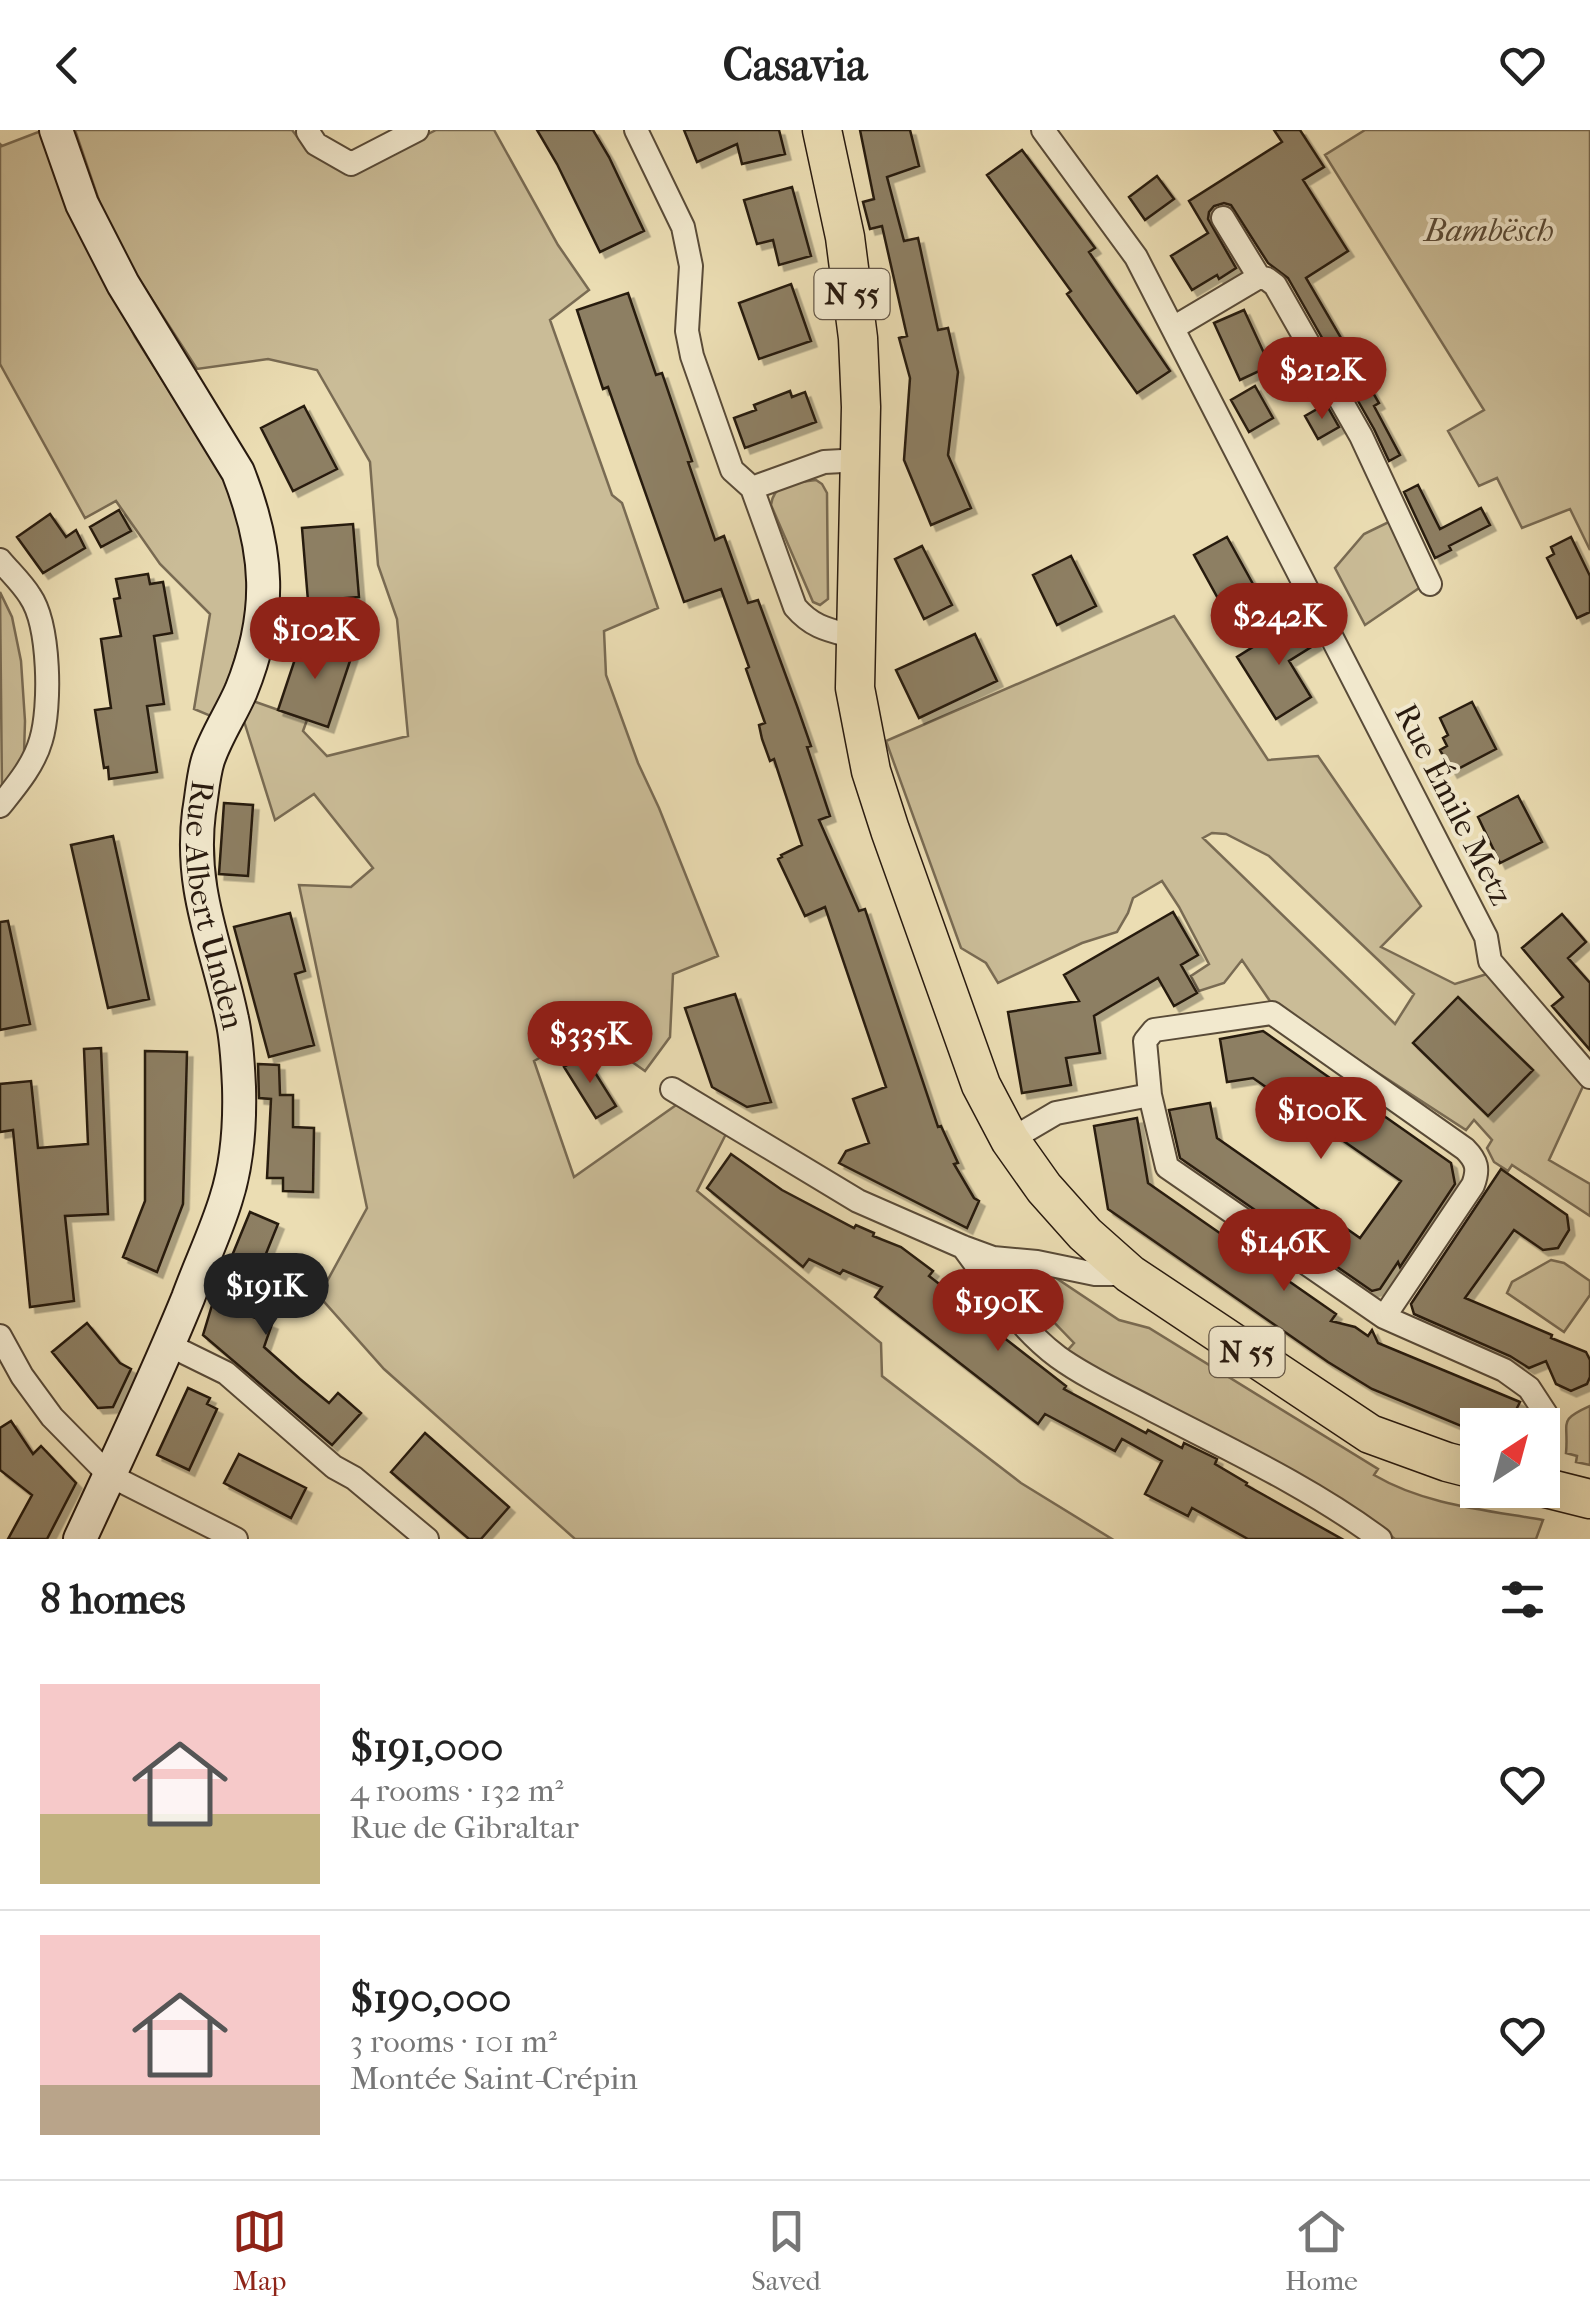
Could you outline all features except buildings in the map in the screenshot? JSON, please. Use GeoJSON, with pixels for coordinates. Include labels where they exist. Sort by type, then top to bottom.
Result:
{"type":"FeatureCollection","features":[{"type":"Feature","properties":{"kind":"main road","name":"Rue Albert Unden"},"geometry":{"type":"LineString","coordinates":[[56,130],[82,204],[123,284],[238,472],[251,505],[264,583],[263,619],[252,660],[208,760],[199,816],[198,878],[233,1022],[239,1089],[236,1144],[227,1197],[169,1345],[80,1539]]}},
{"type":"Feature","properties":{"kind":"main road","name":"N 55"},"geometry":{"type":"LineString","coordinates":[[822,130],[846,237],[858,338],[862,407],[855,688],[871,771],[981,1085],[1010,1140],[1054,1200],[1130,1274],[1370,1434],[1460,1466]]}},
{"type":"Feature","properties":{"kind":"main road"},"geometry":{"type":"LineString","coordinates":[[1560,1492],[1590,1499]]}},
{"type":"Feature","properties":{"kind":"street"},"geometry":{"type":"LineString","coordinates":[[308,132],[316,144],[352,164],[417,130]]}},
{"type":"Feature","properties":{"kind":"street"},"geometry":{"type":"LineString","coordinates":[[636,130],[684,226],[691,266],[687,331],[732,470],[752,488],[794,607],[815,626],[855,638]]}},
{"type":"Feature","properties":{"kind":"street","name":"Rue Émile Metz"},"geometry":{"type":"LineString","coordinates":[[1043,130],[1136,257],[1486,937],[1490,961],[1590,1077]]}},
{"type":"Feature","properties":{"kind":"street"},"geometry":{"type":"LineString","coordinates":[[1223,218],[1259,278]]}},
{"type":"Feature","properties":{"kind":"street"},"geometry":{"type":"LineString","coordinates":[[1174,328],[1259,278],[1275,285],[1361,436],[1430,584]]}},
{"type":"Feature","properties":{"kind":"street"},"geometry":{"type":"LineString","coordinates":[[752,488],[824,462],[861,460]]}},
{"type":"Feature","properties":{"kind":"street"},"geometry":{"type":"LineString","coordinates":[[0,560],[32,598],[46,646],[41,741],[21,780],[0,806]]}},
{"type":"Feature","properties":{"kind":"street"},"geometry":{"type":"LineString","coordinates":[[1384,1317],[1473,1185],[1476,1160],[1272,1013],[1154,1030],[1145,1041],[1150,1096],[1167,1167],[1384,1317],[1504,1370],[1530,1388],[1542,1408]]}},
{"type":"Feature","properties":{"kind":"street"},"geometry":{"type":"LineString","coordinates":[[672,1089],[858,1200],[963,1247],[993,1258],[1095,1274],[1130,1274]]}},
{"type":"Feature","properties":{"kind":"street"},"geometry":{"type":"LineString","coordinates":[[1010,1140],[1056,1113],[1150,1096]]}},
{"type":"Feature","properties":{"kind":"street"},"geometry":{"type":"LineString","coordinates":[[963,1247],[1027,1330],[1059,1358],[1300,1487],[1380,1539]]}},
{"type":"Feature","properties":{"kind":"street"},"geometry":{"type":"LineString","coordinates":[[0,1336],[22,1376],[52,1416],[110,1474],[236,1539]]}},
{"type":"Feature","properties":{"kind":"street"},"geometry":{"type":"LineString","coordinates":[[169,1345],[226,1373],[334,1467],[354,1478],[427,1539]]}},
{"type":"Feature","properties":{"kind":"green space"},"geometry":{"type":"Polygon","coordinates":[[[75,130],[292,130],[310,153],[349,175],[436,130],[494,130],[558,245],[589,290],[550,320],[612,495],[622,503],[658,608],[604,631],[606,675],[718,956],[673,974],[670,1037],[645,1071],[588,1031],[534,1061],[574,1177],[679,1103],[726,1134],[697,1191],[881,1343],[882,1376],[1021,1483],[1112,1539],[575,1539],[384,1369],[319,1296],[367,1208],[299,885],[351,887],[373,868],[314,794],[275,820],[243,718],[253,701],[307,720],[303,731],[327,756],[408,736],[397,619],[378,565],[370,462],[317,370],[268,359],[197,369],[111,236],[75,130]]]}},
{"type":"Feature","properties":{"kind":"green space","name":"Bambësch"},"geometry":{"type":"Polygon","coordinates":[[[1365,130],[1590,130],[1590,550],[1570,509],[1522,528],[1497,478],[1479,486],[1448,431],[1484,410],[1325,155],[1365,130]]]}},
{"type":"Feature","properties":{"kind":"green space"},"geometry":{"type":"Polygon","coordinates":[[[41,131],[71,208],[135,337],[227,482],[247,552],[247,617],[227,686],[213,717],[194,709],[210,614],[160,564],[116,501],[85,518],[0,364],[0,144],[41,131]]]}},
{"type":"Feature","properties":{"kind":"green space"},"geometry":{"type":"Polygon","coordinates":[[[816,480],[827,493],[828,599],[820,605],[813,602],[771,505],[781,487],[816,480]]]}},
{"type":"Feature","properties":{"kind":"green space"},"geometry":{"type":"Polygon","coordinates":[[[1395,519],[1425,584],[1365,625],[1335,568],[1364,534],[1395,519]]]}},
{"type":"Feature","properties":{"kind":"green space"},"geometry":{"type":"Polygon","coordinates":[[[0,592],[12,617],[21,661],[25,721],[24,754],[2,791],[0,592]]]}},
{"type":"Feature","properties":{"kind":"green space"},"geometry":{"type":"Polygon","coordinates":[[[1174,616],[1268,760],[1318,756],[1421,906],[1381,947],[1455,984],[1487,974],[1584,1084],[1549,1160],[1590,1184],[1590,1216],[1512,1165],[1508,1171],[1494,1162],[1487,1148],[1492,1140],[1474,1120],[1466,1130],[1272,1004],[1242,960],[1224,983],[1199,991],[1191,976],[1209,964],[1162,881],[1133,898],[1117,932],[1082,943],[998,983],[986,963],[961,948],[886,741],[1174,616]],[[1212,833],[1203,838],[1395,1024],[1414,994],[1269,856],[1226,834],[1212,833]]]}},
{"type":"Feature","properties":{"kind":"green space"},"geometry":{"type":"Polygon","coordinates":[[[1551,1260],[1564,1263],[1590,1281],[1590,1295],[1564,1332],[1507,1293],[1512,1282],[1551,1260]]]}},
{"type":"Feature","properties":{"kind":"green space"},"geometry":{"type":"Polygon","coordinates":[[[1009,1267],[1047,1272],[1119,1320],[1149,1328],[1378,1469],[1374,1475],[1460,1508],[1543,1520],[1536,1539],[1395,1539],[1361,1514],[1066,1352],[1074,1343],[1016,1283],[1007,1291],[999,1277],[1009,1267]]]}},
{"type":"Feature","properties":{"kind":"green space"},"geometry":{"type":"Polygon","coordinates":[[[1590,1406],[1590,1465],[1576,1462],[1577,1456],[1566,1453],[1566,1428],[1573,1415],[1590,1406]]]}}]}
